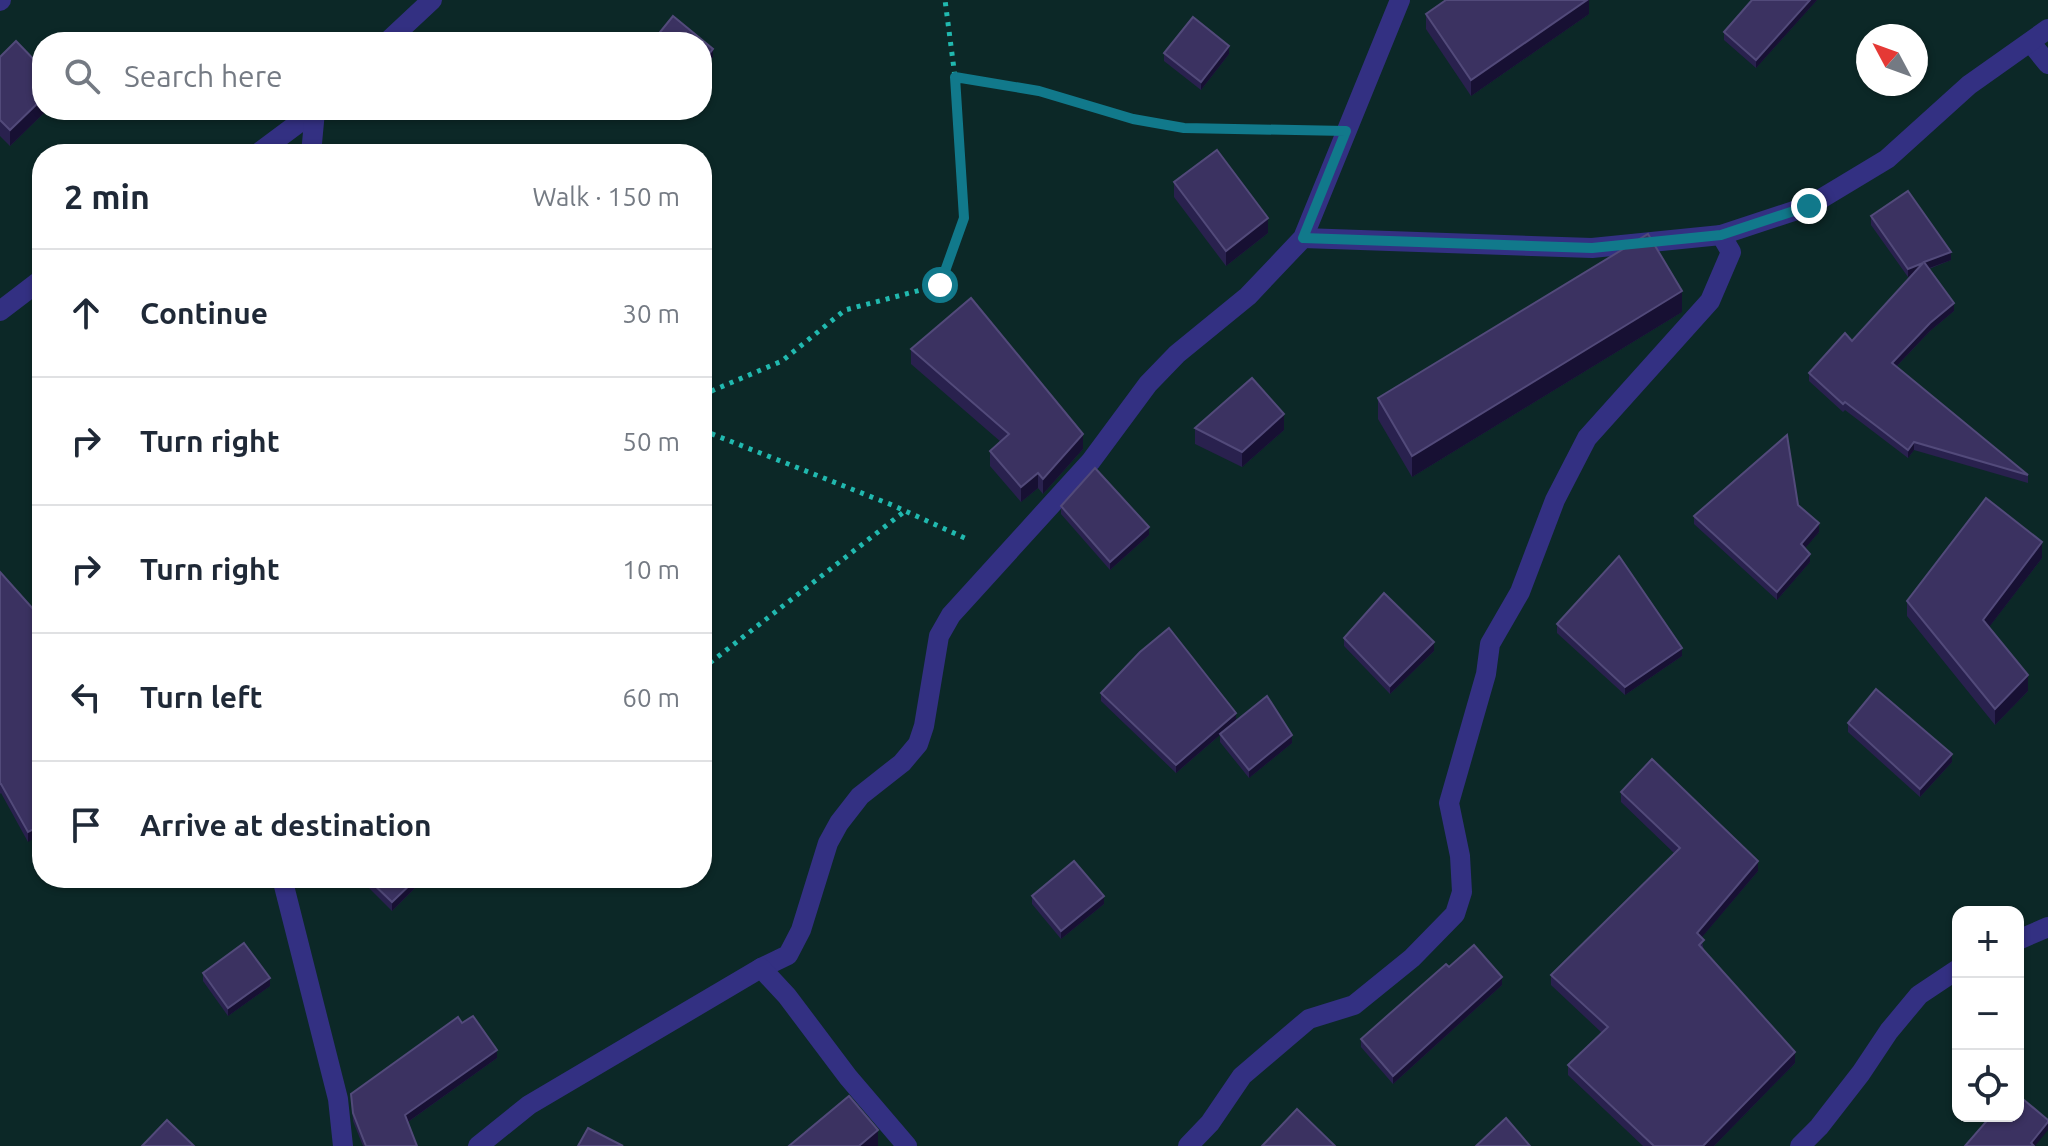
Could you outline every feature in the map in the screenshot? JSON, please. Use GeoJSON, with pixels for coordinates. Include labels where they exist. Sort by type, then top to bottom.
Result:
{"type":"FeatureCollection","features":[{"type":"Feature","properties":{"kind":"street"},"geometry":{"type":"LineString","coordinates":[[398,32],[432,0]]}},
{"type":"Feature","properties":{"kind":"street"},"geometry":{"type":"LineString","coordinates":[[478,1146],[529,1105],[788,955],[801,930],[828,843],[839,823],[860,796],[902,763],[918,744],[924,726],[939,636],[951,615],[1091,461],[1148,384],[1177,354],[1248,296],[1303,238],[1400,0]]}},
{"type":"Feature","properties":{"kind":"street"},"geometry":{"type":"LineString","coordinates":[[1303,238],[1592,248],[1721,235],[1809,206],[1887,159],[1969,85],[2048,29]]}},
{"type":"Feature","properties":{"kind":"street"},"geometry":{"type":"LineString","coordinates":[[2031,43],[2048,64]]}},
{"type":"Feature","properties":{"kind":"street"},"geometry":{"type":"LineString","coordinates":[[270,144],[303,120]]}},
{"type":"Feature","properties":{"kind":"street"},"geometry":{"type":"LineString","coordinates":[[312,144],[315,120]]}},
{"type":"Feature","properties":{"kind":"street"},"geometry":{"type":"LineString","coordinates":[[1188,1146],[1210,1123],[1242,1076],[1309,1019],[1354,1005],[1364,998],[1412,958],[1455,914],[1462,892],[1460,856],[1449,803],[1486,674],[1490,644],[1520,592],[1555,500],[1587,438],[1710,301],[1731,252],[1721,235]]}},
{"type":"Feature","properties":{"kind":"street"},"geometry":{"type":"LineString","coordinates":[[0,311],[32,287]]}},
{"type":"Feature","properties":{"kind":"street"},"geometry":{"type":"LineString","coordinates":[[285,888],[338,1099],[343,1146]]}},
{"type":"Feature","properties":{"kind":"street"},"geometry":{"type":"LineString","coordinates":[[2024,937],[2048,927]]}},
{"type":"Feature","properties":{"kind":"street"},"geometry":{"type":"LineString","coordinates":[[761,968],[907,1146]]}},
{"type":"Feature","properties":{"kind":"street"},"geometry":{"type":"LineString","coordinates":[[1800,1146],[1827,1116],[1919,995],[1952,973]]}},
{"type":"Feature","properties":{"kind":"path"},"geometry":{"type":"LineString","coordinates":[[712,391],[782,361],[845,310],[940,285],[964,218],[955,77],[945,0]]}},
{"type":"Feature","properties":{"kind":"path"},"geometry":{"type":"LineString","coordinates":[[955,77],[1039,91],[1133,119],[1184,128],[1346,131]]}},
{"type":"Feature","properties":{"kind":"path"},"geometry":{"type":"LineString","coordinates":[[712,434],[906,511],[1005,556]]}},
{"type":"Feature","properties":{"kind":"path"},"geometry":{"type":"LineString","coordinates":[[712,661],[906,511]]}},
{"type":"Feature","properties":{"kind":"green space"},"geometry":{"type":"Polygon","coordinates":[[[0,0],[2048,0],[2048,1146],[0,1146],[0,0]]]}},
{"type":"Feature","properties":{"kind":"building"},"geometry":{"type":"Polygon","coordinates":[[[1446,0],[1587,0],[1471,80],[1426,14],[1446,0]]]}},
{"type":"Feature","properties":{"kind":"building"},"geometry":{"type":"Polygon","coordinates":[[[1752,0],[1810,0],[1756,60],[1724,32],[1752,0]]]}},
{"type":"Feature","properties":{"kind":"building"},"geometry":{"type":"Polygon","coordinates":[[[673,16],[692,32],[660,32],[673,16]]]}},
{"type":"Feature","properties":{"kind":"building"},"geometry":{"type":"Polygon","coordinates":[[[1193,17],[1229,46],[1201,82],[1164,53],[1193,17]]]}},
{"type":"Feature","properties":{"kind":"building"},"geometry":{"type":"Polygon","coordinates":[[[16,41],[32,58],[32,109],[10,130],[0,120],[0,57],[16,41]]]}},
{"type":"Feature","properties":{"kind":"building"},"geometry":{"type":"Polygon","coordinates":[[[1217,150],[1268,218],[1226,251],[1174,182],[1217,150]]]}},
{"type":"Feature","properties":{"kind":"building"},"geometry":{"type":"Polygon","coordinates":[[[1908,191],[1951,252],[1924,262],[1954,303],[1892,363],[2028,475],[1914,442],[1908,450],[1845,402],[1843,404],[1809,373],[1845,333],[1852,341],[1923,263],[1908,269],[1871,216],[1908,191]]]}},
{"type":"Feature","properties":{"kind":"building"},"geometry":{"type":"Polygon","coordinates":[[[1648,234],[1682,291],[1412,456],[1378,398],[1648,234]]]}},
{"type":"Feature","properties":{"kind":"building"},"geometry":{"type":"Polygon","coordinates":[[[971,298],[1083,434],[1043,479],[1038,473],[1021,487],[990,451],[1009,434],[911,349],[971,298]]]}},
{"type":"Feature","properties":{"kind":"building"},"geometry":{"type":"Polygon","coordinates":[[[1252,378],[1284,414],[1242,452],[1195,428],[1252,378]]]}},
{"type":"Feature","properties":{"kind":"building"},"geometry":{"type":"Polygon","coordinates":[[[1787,435],[1798,505],[1819,523],[1801,544],[1810,554],[1777,592],[1694,516],[1787,435]]]}},
{"type":"Feature","properties":{"kind":"building"},"geometry":{"type":"Polygon","coordinates":[[[1095,468],[1149,527],[1110,562],[1061,506],[1095,468]]]}},
{"type":"Feature","properties":{"kind":"building"},"geometry":{"type":"Polygon","coordinates":[[[1986,498],[2042,542],[1983,620],[2028,675],[1995,709],[1907,601],[1986,498]]]}},
{"type":"Feature","properties":{"kind":"building"},"geometry":{"type":"Polygon","coordinates":[[[1619,556],[1682,648],[1625,687],[1557,624],[1619,556]]]}},
{"type":"Feature","properties":{"kind":"building"},"geometry":{"type":"Polygon","coordinates":[[[0,572],[32,608],[32,830],[28,832],[0,784],[0,572]]]}},
{"type":"Feature","properties":{"kind":"building"},"geometry":{"type":"Polygon","coordinates":[[[1384,593],[1434,642],[1390,686],[1344,638],[1384,593]]]}},
{"type":"Feature","properties":{"kind":"building"},"geometry":{"type":"Polygon","coordinates":[[[1169,628],[1236,713],[1176,765],[1101,693],[1140,652],[1169,628]]]}},
{"type":"Feature","properties":{"kind":"building"},"geometry":{"type":"Polygon","coordinates":[[[1876,689],[1952,754],[1920,789],[1848,723],[1876,689]]]}},
{"type":"Feature","properties":{"kind":"building"},"geometry":{"type":"Polygon","coordinates":[[[1267,696],[1292,735],[1249,770],[1220,734],[1267,696]]]}},
{"type":"Feature","properties":{"kind":"building"},"geometry":{"type":"Polygon","coordinates":[[[1652,759],[1758,861],[1697,933],[1704,940],[1699,945],[1795,1052],[1703,1146],[1654,1146],[1568,1065],[1608,1027],[1551,975],[1680,848],[1621,792],[1652,759]]]}},
{"type":"Feature","properties":{"kind":"building"},"geometry":{"type":"Polygon","coordinates":[[[1074,861],[1104,896],[1061,931],[1032,896],[1074,861]]]}},
{"type":"Feature","properties":{"kind":"building"},"geometry":{"type":"Polygon","coordinates":[[[377,888],[407,888],[392,902],[377,888]]]}},
{"type":"Feature","properties":{"kind":"building"},"geometry":{"type":"Polygon","coordinates":[[[244,943],[270,978],[228,1008],[203,973],[244,943]]]}},
{"type":"Feature","properties":{"kind":"building"},"geometry":{"type":"Polygon","coordinates":[[[1474,945],[1502,977],[1393,1076],[1361,1039],[1446,964],[1449,967],[1474,945]]]}},
{"type":"Feature","properties":{"kind":"building"},"geometry":{"type":"Polygon","coordinates":[[[473,1016],[497,1050],[405,1115],[417,1146],[366,1146],[353,1113],[351,1094],[458,1017],[462,1023],[473,1016]]]}},
{"type":"Feature","properties":{"kind":"building"},"geometry":{"type":"Polygon","coordinates":[[[849,1096],[878,1130],[859,1146],[789,1146],[849,1096]]]}},
{"type":"Feature","properties":{"kind":"building"},"geometry":{"type":"Polygon","coordinates":[[[2024,1100],[2048,1120],[2031,1143],[2034,1146],[1965,1146],[1986,1122],[2024,1122],[2024,1100]]]}},
{"type":"Feature","properties":{"kind":"building"},"geometry":{"type":"Polygon","coordinates":[[[1297,1109],[1335,1146],[1262,1146],[1297,1109]]]}},
{"type":"Feature","properties":{"kind":"building"},"geometry":{"type":"Polygon","coordinates":[[[1506,1118],[1530,1146],[1476,1146],[1506,1118]]]}},
{"type":"Feature","properties":{"kind":"building"},"geometry":{"type":"Polygon","coordinates":[[[167,1120],[194,1146],[142,1146],[167,1120]]]}},
{"type":"Feature","properties":{"kind":"building"},"geometry":{"type":"Polygon","coordinates":[[[588,1128],[623,1146],[578,1146],[588,1128]]]}},
{"type":"Feature","properties":{"kind":"route"},"geometry":{"type":"LineString","coordinates":[[940,285],[964,218],[955,77],[1039,91],[1133,119],[1184,128],[1346,131],[1303,238],[1592,248],[1721,235],[1809,206]]}}]}
